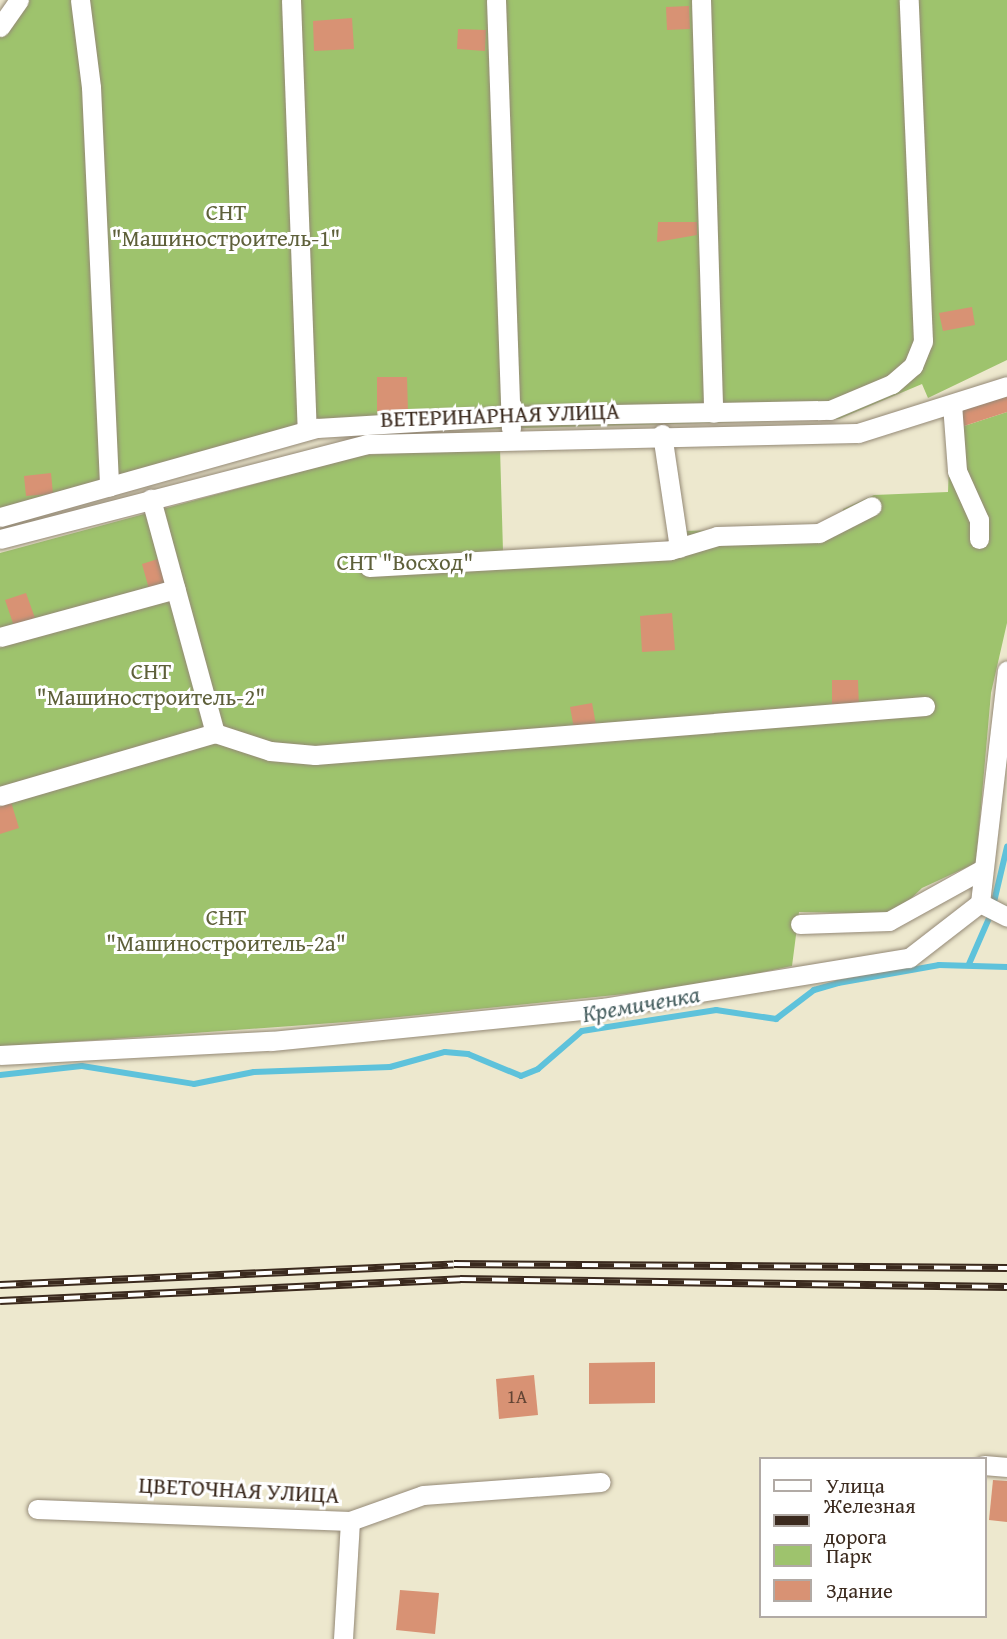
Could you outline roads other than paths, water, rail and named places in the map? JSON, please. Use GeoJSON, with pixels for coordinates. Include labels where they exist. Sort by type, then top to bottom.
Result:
{"type":"FeatureCollection","features":[{"type":"Feature","properties":{"kind":"street"},"geometry":{"type":"LineString","coordinates":[[0,27],[19,0]]}},
{"type":"Feature","properties":{"kind":"street"},"geometry":{"type":"LineString","coordinates":[[79,0],[90,87],[109,487]]}},
{"type":"Feature","properties":{"kind":"street"},"geometry":{"type":"LineString","coordinates":[[291,0],[307,429]]}},
{"type":"Feature","properties":{"kind":"street"},"geometry":{"type":"LineString","coordinates":[[496,0],[512,438]]}},
{"type":"Feature","properties":{"kind":"street"},"geometry":{"type":"LineString","coordinates":[[701,0],[713,413]]}},
{"type":"Feature","properties":{"kind":"street"},"geometry":{"type":"LineString","coordinates":[[0,517],[307,429],[511,416],[713,413],[843,407],[905,375],[920,354],[909,0]]}},
{"type":"Feature","properties":{"kind":"street","name":"ВЕТЕРИНАРНАЯ УЛИЦА"},"geometry":{"type":"LineString","coordinates":[[0,539],[367,444],[663,434],[858,433],[1007,386]]}},
{"type":"Feature","properties":{"kind":"street"},"geometry":{"type":"LineString","coordinates":[[952,404],[957,471],[979,520],[979,539]]}},
{"type":"Feature","properties":{"kind":"street"},"geometry":{"type":"LineString","coordinates":[[663,434],[679,548]]}},
{"type":"Feature","properties":{"kind":"street"},"geometry":{"type":"LineString","coordinates":[[151,499],[215,733]]}},
{"type":"Feature","properties":{"kind":"street"},"geometry":{"type":"LineString","coordinates":[[369,567],[679,548],[717,536],[819,533],[872,506]]}},
{"type":"Feature","properties":{"kind":"street"},"geometry":{"type":"LineString","coordinates":[[0,636],[176,589]]}},
{"type":"Feature","properties":{"kind":"street"},"geometry":{"type":"LineString","coordinates":[[0,1055],[271,1041],[602,1008],[772,977],[884,965],[924,948],[980,903],[981,870],[1007,671]]}},
{"type":"Feature","properties":{"kind":"street"},"geometry":{"type":"LineString","coordinates":[[0,796],[215,733],[270,751],[324,754],[925,706]]}},
{"type":"Feature","properties":{"kind":"street"},"geometry":{"type":"LineString","coordinates":[[800,924],[890,921],[981,870]]}},
{"type":"Feature","properties":{"kind":"street"},"geometry":{"type":"LineString","coordinates":[[980,903],[1007,917]]}},
{"type":"Feature","properties":{"kind":"street"},"geometry":{"type":"LineString","coordinates":[[986,1465],[1007,1466]]}},
{"type":"Feature","properties":{"kind":"street","name":"ЦВЕТОЧНАЯ УЛИЦА"},"geometry":{"type":"LineString","coordinates":[[37,1508],[350,1521],[423,1495],[601,1482]]}},
{"type":"Feature","properties":{"kind":"street"},"geometry":{"type":"LineString","coordinates":[[343,1639],[350,1521]]}},
{"type":"Feature","properties":{"kind":"waterway"},"geometry":{"type":"LineString","coordinates":[[994,902],[1007,847]]}},
{"type":"Feature","properties":{"kind":"waterway"},"geometry":{"type":"LineString","coordinates":[[969,964],[990,916]]}},
{"type":"Feature","properties":{"kind":"waterway","name":"Кремиченка"},"geometry":{"type":"LineString","coordinates":[[0,1075],[82,1066],[194,1084],[254,1072],[390,1067],[445,1052],[468,1054],[521,1076],[538,1069],[582,1031],[716,1010],[776,1019],[814,990],[838,983],[939,965],[1007,967]]}},
{"type":"Feature","properties":{"kind":"railway"},"geometry":{"type":"LineString","coordinates":[[0,1285],[454,1264],[1007,1268]]}},
{"type":"Feature","properties":{"kind":"railway"},"geometry":{"type":"LineString","coordinates":[[0,1301],[460,1279],[1007,1287]]}},
{"type":"Feature","properties":{"kind":"park label","name":"СНТ \"Машиностроитель-1\""},"geometry":{"type":"Point","coordinates":[226,225]}},
{"type":"Feature","properties":{"kind":"park label","name":"СНТ \"Восход\""},"geometry":{"type":"Point","coordinates":[405,562]}},
{"type":"Feature","properties":{"kind":"park label","name":"СНТ \"Машиностроитель-2\""},"geometry":{"type":"Point","coordinates":[151,684]}},
{"type":"Feature","properties":{"kind":"park label","name":"СНТ \"Машиностроитель-2а\""},"geometry":{"type":"Point","coordinates":[226,930]}}]}
